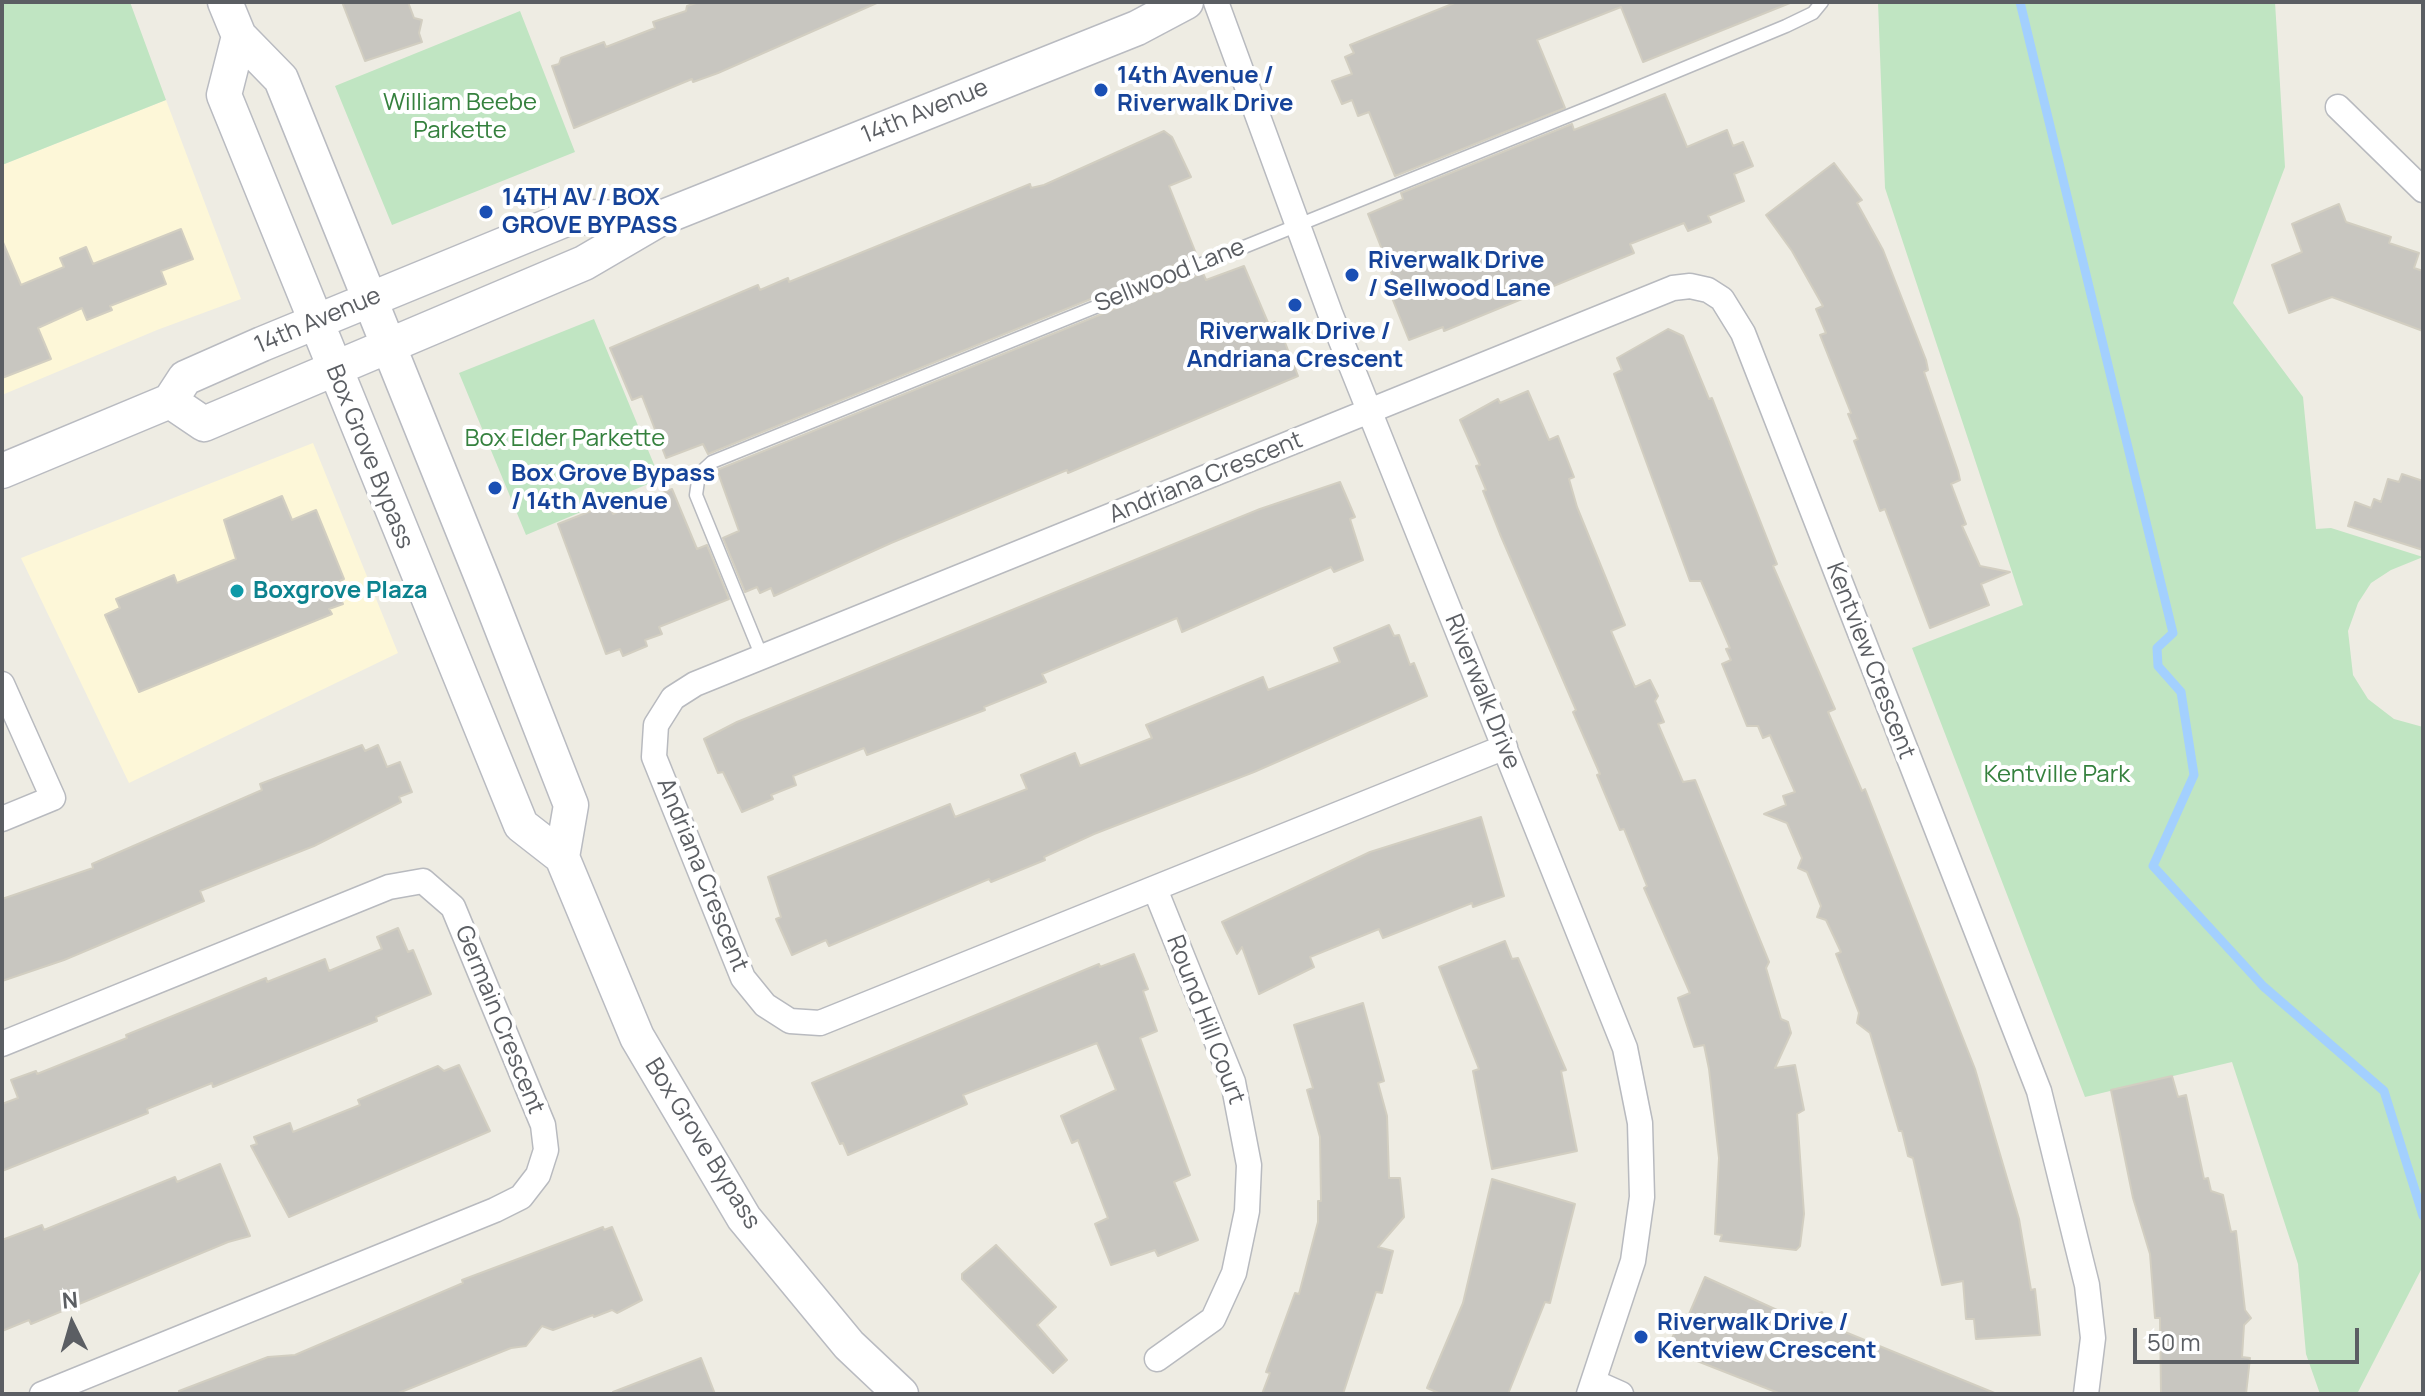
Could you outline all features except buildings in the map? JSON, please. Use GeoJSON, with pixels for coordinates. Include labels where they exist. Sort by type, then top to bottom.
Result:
{"type":"FeatureCollection","features":[{"type":"Feature","properties":{"kind":"main road"},"geometry":{"type":"LineString","coordinates":[[225,2],[239,36],[281,79],[571,805],[562,857]]}},
{"type":"Feature","properties":{"kind":"main road","name":"14th Avenue"},"geometry":{"type":"LineString","coordinates":[[170,401],[204,424],[584,263],[661,218],[1137,28],[1186,2]]}},
{"type":"Feature","properties":{"kind":"main road","name":"Box Grove Bypass"},"geometry":{"type":"LineString","coordinates":[[239,36],[224,95],[521,825],[562,857],[637,1037],[744,1218],[849,1345],[901,1394]]}},
{"type":"Feature","properties":{"kind":"main road","name":"14th Avenue"},"geometry":{"type":"LineString","coordinates":[[2,471],[170,401],[185,378],[571,217],[661,218]]}},
{"type":"Feature","properties":{"kind":"street","name":"Riverwalk Drive"},"geometry":{"type":"LineString","coordinates":[[1216,2],[1369,412],[1613,1011],[1638,1102],[1643,1166],[1637,1238],[1591,1388]]}},
{"type":"Feature","properties":{"kind":"street"},"geometry":{"type":"LineString","coordinates":[[2338,107],[2423,190]]}},
{"type":"Feature","properties":{"kind":"street","name":"Kentview Crescent"},"geometry":{"type":"LineString","coordinates":[[1369,412],[1673,288],[1690,286],[1708,290],[1722,299],[1733,312],[2039,1091],[2087,1285],[2093,1338],[2086,1394]]}},
{"type":"Feature","properties":{"kind":"street","name":"Andriana Crescent"},"geometry":{"type":"LineString","coordinates":[[1369,412],[695,684],[673,698],[656,725],[654,757],[743,978],[765,1005],[790,1021],[820,1023],[1505,747]]}},
{"type":"Feature","properties":{"kind":"street"},"geometry":{"type":"LineString","coordinates":[[2,684],[53,798],[2,819]]}},
{"type":"Feature","properties":{"kind":"street","name":"Germain Crescent"},"geometry":{"type":"LineString","coordinates":[[2,1044],[389,887],[423,881],[453,907],[543,1125],[546,1150],[538,1175],[521,1197],[495,1210],[42,1394]]}},
{"type":"Feature","properties":{"kind":"street","name":"Round Hill Court"},"geometry":{"type":"LineString","coordinates":[[1155,889],[1233,1082],[1249,1165],[1247,1211],[1234,1273],[1213,1319],[1157,1359]]}},
{"type":"Feature","properties":{"kind":"street"},"geometry":{"type":"LineString","coordinates":[[1591,1388],[1621,1394]]}},
{"type":"Feature","properties":{"kind":"lane","name":"Sellwood Lane"},"geometry":{"type":"LineString","coordinates":[[762,657],[696,495],[699,474],[712,462],[1786,26],[1813,13],[1822,2]]}},
{"type":"Feature","properties":{"kind":"shaded area"},"geometry":{"type":"Polygon","coordinates":[[[166,100],[241,299],[157,330],[2,395],[2,165],[166,100]]]}},
{"type":"Feature","properties":{"kind":"shaded area"},"geometry":{"type":"Polygon","coordinates":[[[313,443],[398,653],[129,783],[21,558],[313,443]]]}},
{"type":"Feature","properties":{"kind":"green space"},"geometry":{"type":"Polygon","coordinates":[[[2,2],[130,2],[166,100],[2,165],[2,2]]]}},
{"type":"Feature","properties":{"kind":"green space","name":"Kentville Park"},"geometry":{"type":"Polygon","coordinates":[[[1878,2],[2275,2],[2285,167],[2233,303],[2303,397],[2316,529],[2331,528],[2423,557],[2391,570],[2371,583],[2358,603],[2348,631],[2353,675],[2368,699],[2394,719],[2423,727],[2423,1266],[2357,1394],[2320,1394],[2306,1354],[2298,1264],[2232,1062],[2085,1097],[1912,648],[2023,605],[1885,188],[1878,2]]]}},
{"type":"Feature","properties":{"kind":"green space","name":"William Beebe Parkette"},"geometry":{"type":"Polygon","coordinates":[[[520,11],[575,152],[392,225],[335,86],[520,11]]]}},
{"type":"Feature","properties":{"kind":"green space","name":"Box Elder Parkette"},"geometry":{"type":"Polygon","coordinates":[[[594,319],[660,479],[526,535],[459,373],[594,319]]]}},
{"type":"Feature","properties":{"kind":"waterway"},"geometry":{"type":"LineString","coordinates":[[2020,2],[2173,633],[2157,648],[2158,666],[2181,692],[2194,775],[2153,866],[2263,986],[2384,1091],[2423,1216]]}},
{"type":"Feature","properties":{"kind":"place","name":"14th Avenue / Riverwalk Drive"},"geometry":{"type":"Point","coordinates":[1101,90]}},
{"type":"Feature","properties":{"kind":"place","name":"14TH AV / BOX GROVE BYPASS"},"geometry":{"type":"Point","coordinates":[486,212]}},
{"type":"Feature","properties":{"kind":"place","name":"Riverwalk Drive / Sellwood Lane"},"geometry":{"type":"Point","coordinates":[1352,275]}},
{"type":"Feature","properties":{"kind":"place","name":"Riverwalk Drive / Andriana Crescent"},"geometry":{"type":"Point","coordinates":[1295,305]}},
{"type":"Feature","properties":{"kind":"place","name":"Box Grove Bypass / 14th Avenue"},"geometry":{"type":"Point","coordinates":[495,488]}},
{"type":"Feature","properties":{"kind":"place","name":"Boxgrove Plaza"},"geometry":{"type":"Point","coordinates":[237,591]}},
{"type":"Feature","properties":{"kind":"place","name":"Riverwalk Drive / Kentview Crescent"},"geometry":{"type":"Point","coordinates":[1641,1337]}}]}
